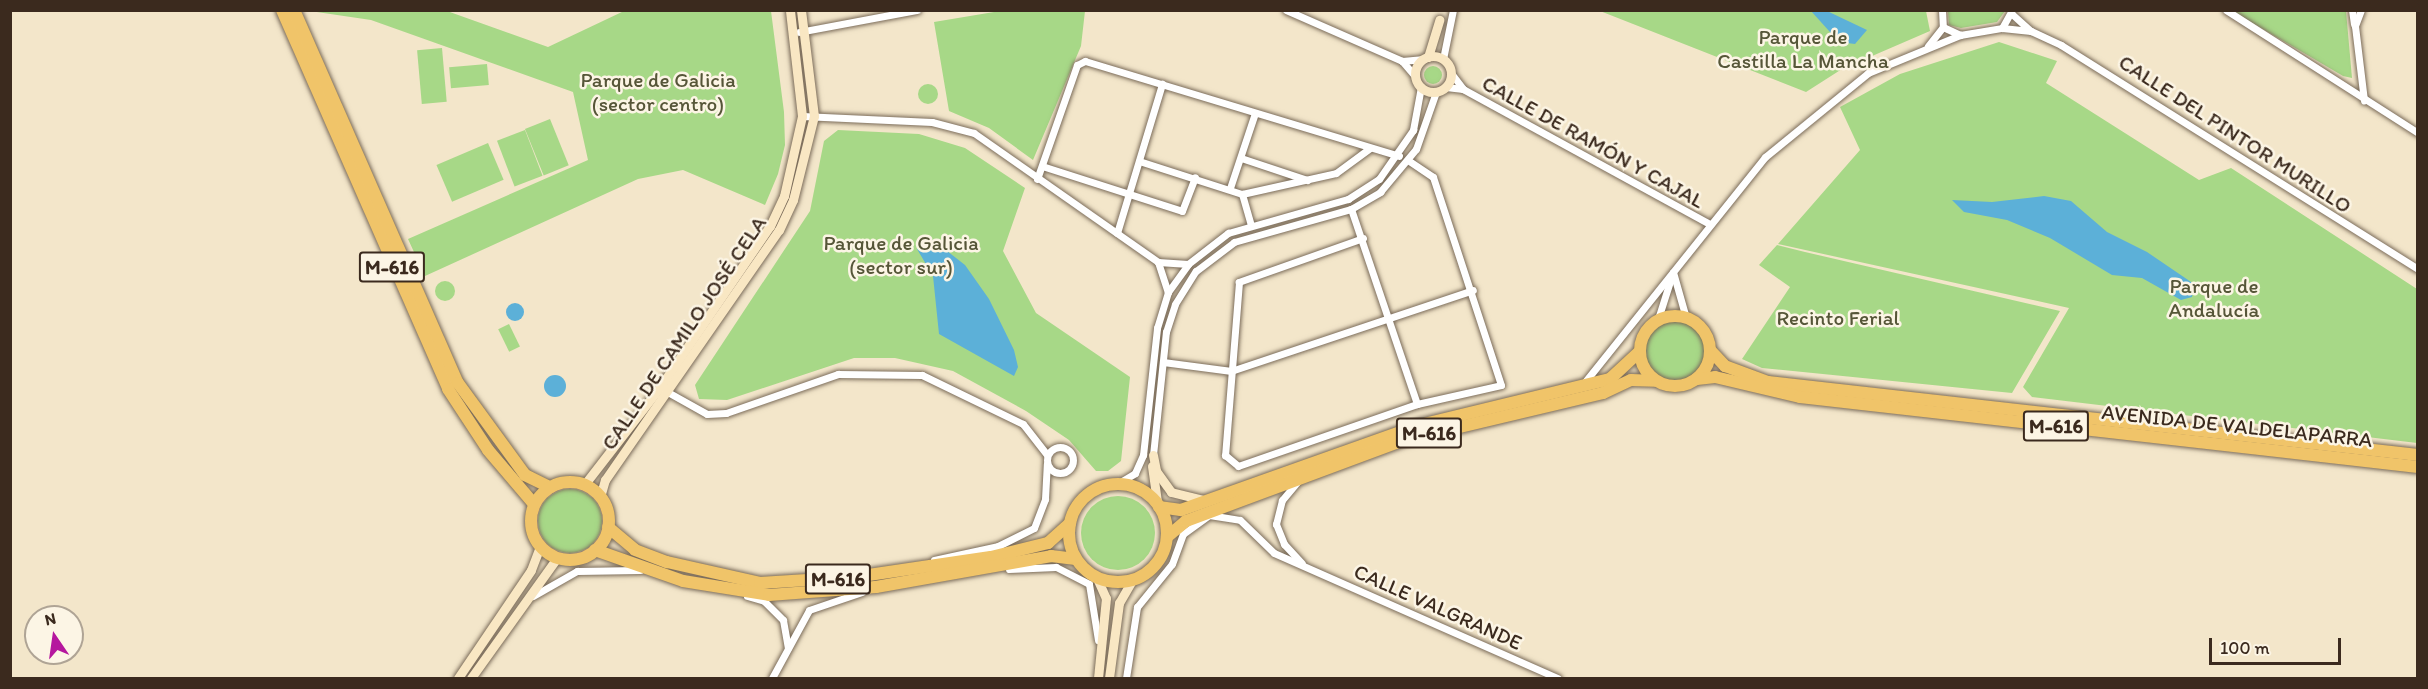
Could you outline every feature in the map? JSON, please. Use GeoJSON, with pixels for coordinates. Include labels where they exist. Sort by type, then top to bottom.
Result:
{"type":"FeatureCollection","features":[{"type":"Feature","properties":{"kind":"highway","name":"M-616"},"geometry":{"type":"LineString","coordinates":[[282,10],[447,388],[482,441],[534,504]]}},
{"type":"Feature","properties":{"kind":"highway","name":"M-616"},"geometry":{"type":"LineString","coordinates":[[294,10],[458,383],[525,475],[550,488]]}},
{"type":"Feature","properties":{"kind":"highway","name":"M-616"},"geometry":{"type":"LineString","coordinates":[[1686,318],[1704,330],[1711,351]]}},
{"type":"Feature","properties":{"kind":"highway"},"geometry":{"type":"LineString","coordinates":[[1657,321],[1686,318]]}},
{"type":"Feature","properties":{"kind":"highway","name":"M-616"},"geometry":{"type":"LineString","coordinates":[[608,527],[635,550],[701,572],[760,583],[855,577],[1048,543],[1070,523],[1087,495],[1117,484],[1146,492],[1158,505],[1181,510],[1420,425],[1578,389],[1610,379],[1640,351],[1657,321]]}},
{"type":"Feature","properties":{"kind":"highway"},"geometry":{"type":"LineString","coordinates":[[1640,351],[1656,381]]}},
{"type":"Feature","properties":{"kind":"highway"},"geometry":{"type":"LineString","coordinates":[[1697,379],[1711,351]]}},
{"type":"Feature","properties":{"kind":"highway","name":"AVENIDA DE VALDELAPARRA"},"geometry":{"type":"LineString","coordinates":[[1711,351],[1725,366],[1768,382],[2418,455]]}},
{"type":"Feature","properties":{"kind":"highway","name":"AVENIDA DE VALDELAPARRA"},"geometry":{"type":"LineString","coordinates":[[1697,379],[1715,377],[1761,391],[1866,404],[2418,467]]}},
{"type":"Feature","properties":{"kind":"highway","name":"M-616"},"geometry":{"type":"LineString","coordinates":[[1167,537],[1176,526],[1462,423],[1603,393],[1631,380],[1656,381],[1677,387],[1697,379]]}},
{"type":"Feature","properties":{"kind":"highway"},"geometry":{"type":"LineString","coordinates":[[1866,404],[1884,416]]}},
{"type":"Feature","properties":{"kind":"highway"},"geometry":{"type":"LineString","coordinates":[[584,485],[600,497],[608,527],[595,550],[577,559],[557,558],[540,546],[531,526],[534,504],[550,488],[584,485]]}},
{"type":"Feature","properties":{"kind":"highway"},"geometry":{"type":"LineString","coordinates":[[1070,523],[1076,558],[1096,576],[1133,579],[1156,563],[1167,537],[1158,505]]}},
{"type":"Feature","properties":{"kind":"highway","name":"M-616"},"geometry":{"type":"LineString","coordinates":[[595,550],[664,574],[724,590],[799,595],[876,587],[1051,556],[1076,558]]}},
{"type":"Feature","properties":{"kind":"street","name":"CALLE DE CAMILO JOSÉ CELA"},"geometry":{"type":"LineString","coordinates":[[600,497],[605,480],[770,226],[784,196],[802,116],[790,10]]}},
{"type":"Feature","properties":{"kind":"street","name":"CALLE DE CAMILO JOSÉ CELA"},"geometry":{"type":"LineString","coordinates":[[584,485],[663,389],[779,230],[793,200],[814,116],[801,10]]}},
{"type":"Feature","properties":{"kind":"street"},"geometry":{"type":"LineString","coordinates":[[794,33],[917,10]]}},
{"type":"Feature","properties":{"kind":"street"},"geometry":{"type":"LineString","coordinates":[[1117,484],[1134,473],[1143,455],[1157,328],[1168,292],[1188,264],[1217,239],[1251,225],[1348,199],[1379,179],[1399,156],[1419,112],[1421,87],[1402,61],[1286,10]]}},
{"type":"Feature","properties":{"kind":"street"},"geometry":{"type":"LineString","coordinates":[[1158,505],[1151,487],[1153,455],[1163,362],[1175,304],[1213,255],[1245,238],[1351,209],[1380,192],[1409,161],[1436,92],[1446,87],[1451,73],[1443,59],[1453,10]]}},
{"type":"Feature","properties":{"kind":"street"},"geometry":{"type":"LineString","coordinates":[[2226,10],[2418,133]]}},
{"type":"Feature","properties":{"kind":"street"},"geometry":{"type":"LineString","coordinates":[[2352,10],[2364,100]]}},
{"type":"Feature","properties":{"kind":"street"},"geometry":{"type":"LineString","coordinates":[[2355,26],[2361,10]]}},
{"type":"Feature","properties":{"kind":"street"},"geometry":{"type":"LineString","coordinates":[[1928,46],[1943,27],[1941,11]]}},
{"type":"Feature","properties":{"kind":"street"},"geometry":{"type":"LineString","coordinates":[[2002,28],[2012,13]]}},
{"type":"Feature","properties":{"kind":"street","name":"CALLE DEL PINTOR MURILLO"},"geometry":{"type":"LineString","coordinates":[[2012,13],[2031,31],[2108,72],[2418,269]]}},
{"type":"Feature","properties":{"kind":"street"},"geometry":{"type":"LineString","coordinates":[[1415,76],[1426,58],[1440,15]]}},
{"type":"Feature","properties":{"kind":"street"},"geometry":{"type":"LineString","coordinates":[[1943,27],[1960,36]]}},
{"type":"Feature","properties":{"kind":"street","name":"CALLE DEL PINTOR MURILLO"},"geometry":{"type":"LineString","coordinates":[[1578,389],[1708,224],[1765,157],[1868,72],[1928,46],[1960,36],[2002,28],[2031,31]]}},
{"type":"Feature","properties":{"kind":"street"},"geometry":{"type":"LineString","coordinates":[[1402,61],[1426,58],[1443,59]]}},
{"type":"Feature","properties":{"kind":"street"},"geometry":{"type":"LineString","coordinates":[[1037,179],[1080,62],[1162,84],[1399,156]]}},
{"type":"Feature","properties":{"kind":"street","name":"CALLE DE RAMÓN Y CAJAL"},"geometry":{"type":"LineString","coordinates":[[1451,73],[1463,89]]}},
{"type":"Feature","properties":{"kind":"street"},"geometry":{"type":"LineString","coordinates":[[1117,233],[1162,84]]}},
{"type":"Feature","properties":{"kind":"street"},"geometry":{"type":"LineString","coordinates":[[1421,87],[1436,92]]}},
{"type":"Feature","properties":{"kind":"street","name":"CALLE DE RAMÓN Y CAJAL"},"geometry":{"type":"LineString","coordinates":[[1446,87],[1463,89],[1708,224]]}},
{"type":"Feature","properties":{"kind":"street"},"geometry":{"type":"LineString","coordinates":[[1230,188],[1255,112]]}},
{"type":"Feature","properties":{"kind":"street"},"geometry":{"type":"LineString","coordinates":[[802,116],[942,124],[974,134],[1158,262],[1188,264]]}},
{"type":"Feature","properties":{"kind":"street"},"geometry":{"type":"LineString","coordinates":[[1139,161],[1230,188],[1242,194],[1310,181],[1336,173],[1370,148]]}},
{"type":"Feature","properties":{"kind":"street"},"geometry":{"type":"LineString","coordinates":[[1241,158],[1310,181]]}},
{"type":"Feature","properties":{"kind":"street"},"geometry":{"type":"LineString","coordinates":[[1363,238],[1239,282],[1225,455],[1238,466],[1417,404],[1501,385],[1473,290],[1433,177],[1409,161]]}},
{"type":"Feature","properties":{"kind":"street"},"geometry":{"type":"LineString","coordinates":[[1042,165],[1128,196],[1182,211],[1195,177]]}},
{"type":"Feature","properties":{"kind":"street"},"geometry":{"type":"LineString","coordinates":[[1242,194],[1251,225]]}},
{"type":"Feature","properties":{"kind":"street"},"geometry":{"type":"LineString","coordinates":[[1351,209],[1363,238],[1417,404]]}},
{"type":"Feature","properties":{"kind":"street"},"geometry":{"type":"LineString","coordinates":[[1158,262],[1168,292]]}},
{"type":"Feature","properties":{"kind":"street"},"geometry":{"type":"LineString","coordinates":[[1672,272],[1686,318]]}},
{"type":"Feature","properties":{"kind":"street"},"geometry":{"type":"LineString","coordinates":[[1657,321],[1672,272]]}},
{"type":"Feature","properties":{"kind":"street"},"geometry":{"type":"LineString","coordinates":[[1163,362],[1231,371],[1390,320],[1473,290]]}},
{"type":"Feature","properties":{"kind":"street"},"geometry":{"type":"LineString","coordinates":[[663,389],[706,414],[726,413],[838,374],[905,372],[940,380],[1023,424],[1047,455],[1045,499],[1034,528],[998,546],[855,577]]}},
{"type":"Feature","properties":{"kind":"street"},"geometry":{"type":"LineString","coordinates":[[1047,455],[1065,448],[1072,462],[1061,473],[1047,464]]}},
{"type":"Feature","properties":{"kind":"street"},"geometry":{"type":"LineString","coordinates":[[1153,455],[1156,471],[1171,492],[1207,501]]}},
{"type":"Feature","properties":{"kind":"street"},"geometry":{"type":"LineString","coordinates":[[1300,480],[1282,500],[1276,525],[1284,544],[1304,564]]}},
{"type":"Feature","properties":{"kind":"street"},"geometry":{"type":"LineString","coordinates":[[1126,678],[1137,607],[1172,564],[1183,534],[1209,515]]}},
{"type":"Feature","properties":{"kind":"street","name":"CALLE VALGRANDE"},"geometry":{"type":"LineString","coordinates":[[1209,515],[1240,520],[1274,553],[1304,564],[1558,678]]}},
{"type":"Feature","properties":{"kind":"street"},"geometry":{"type":"LineString","coordinates":[[458,678],[531,570],[540,546]]}},
{"type":"Feature","properties":{"kind":"street"},"geometry":{"type":"LineString","coordinates":[[471,678],[517,610],[557,558]]}},
{"type":"Feature","properties":{"kind":"street"},"geometry":{"type":"LineString","coordinates":[[965,572],[1039,566],[1071,572],[1089,584],[1095,601],[1100,664]]}},
{"type":"Feature","properties":{"kind":"street"},"geometry":{"type":"LineString","coordinates":[[517,610],[577,571],[601,567],[664,574]]}},
{"type":"Feature","properties":{"kind":"street"},"geometry":{"type":"LineString","coordinates":[[1096,576],[1106,598],[1098,678]]}},
{"type":"Feature","properties":{"kind":"street"},"geometry":{"type":"LineString","coordinates":[[1109,678],[1119,603],[1133,579]]}},
{"type":"Feature","properties":{"kind":"street"},"geometry":{"type":"LineString","coordinates":[[772,678],[809,610],[876,587]]}},
{"type":"Feature","properties":{"kind":"street"},"geometry":{"type":"LineString","coordinates":[[724,590],[774,609],[783,620],[788,651]]}},
{"type":"Feature","properties":{"kind":"green space"},"geometry":{"type":"Polygon","coordinates":[[[1006,10],[1085,11],[1081,46],[1033,160],[989,128],[949,111],[934,22],[1006,10]]]}},
{"type":"Feature","properties":{"kind":"green space","name":"Parque de Galicia (sector centro)"},"geometry":{"type":"Polygon","coordinates":[[[310,11],[447,11],[548,47],[624,11],[771,11],[784,112],[785,145],[778,174],[765,205],[683,170],[638,179],[425,276],[408,239],[588,160],[573,92],[371,20],[310,11]]]}},
{"type":"Feature","properties":{"kind":"green space","name":"Parque de Castilla La Mancha"},"geometry":{"type":"Polygon","coordinates":[[[1600,11],[1926,11],[1930,31],[1842,69],[1806,92],[1600,11]]]}},
{"type":"Feature","properties":{"kind":"green space"},"geometry":{"type":"Polygon","coordinates":[[[1948,11],[2005,11],[1997,22],[1961,28],[1949,25],[1948,11]]]}},
{"type":"Feature","properties":{"kind":"green space"},"geometry":{"type":"Polygon","coordinates":[[[2232,11],[2346,11],[2352,78],[2343,76],[2232,11]]]}},
{"type":"Feature","properties":{"kind":"green space","name":"Parque de Andalucía"},"geometry":{"type":"Polygon","coordinates":[[[1999,42],[2057,61],[2046,83],[2199,180],[2231,168],[2417,289],[2417,443],[2032,397],[2023,387],[2069,308],[1778,244],[1860,150],[1840,107],[1900,74],[1999,42]]]}},
{"type":"Feature","properties":{"kind":"green space"},"geometry":{"type":"Polygon","coordinates":[[[442,48],[447,102],[422,104],[417,50],[442,48]]]}},
{"type":"Feature","properties":{"kind":"green space"},"geometry":{"type":"Polygon","coordinates":[[[487,64],[489,85],[451,88],[449,67],[487,64]]]}},
{"type":"Feature","properties":{"kind":"green space"},"geometry":{"type":"Polygon","coordinates":[[[1433,66],[1439,69],[1442,75],[1439,81],[1433,84],[1427,81],[1424,75],[1427,69],[1433,66]]]}},
{"type":"Feature","properties":{"kind":"green space"},"geometry":{"type":"Polygon","coordinates":[[[924,84],[932,84],[938,90],[938,98],[932,104],[924,104],[918,98],[918,90],[924,84]]]}},
{"type":"Feature","properties":{"kind":"green space"},"geometry":{"type":"Polygon","coordinates":[[[550,119],[569,165],[544,175],[525,129],[550,119]]]}},
{"type":"Feature","properties":{"kind":"green space"},"geometry":{"type":"Polygon","coordinates":[[[525,130],[543,176],[515,186],[497,141],[525,130]]]}},
{"type":"Feature","properties":{"kind":"green space","name":"Parque de Galicia (sector sur)"},"geometry":{"type":"Polygon","coordinates":[[[838,130],[919,134],[965,148],[1025,188],[1003,251],[1036,313],[1130,377],[1121,461],[1108,471],[1096,471],[1069,440],[1026,411],[953,371],[895,358],[854,358],[727,400],[699,399],[695,385],[810,211],[824,141],[838,130]]]}},
{"type":"Feature","properties":{"kind":"green space"},"geometry":{"type":"Polygon","coordinates":[[[488,143],[504,180],[452,202],[436,165],[488,143]]]}},
{"type":"Feature","properties":{"kind":"green space","name":"Recinto Ferial"},"geometry":{"type":"Polygon","coordinates":[[[1777,245],[2060,311],[2012,393],[1762,368],[1742,359],[1790,287],[1759,265],[1777,245]]]}},
{"type":"Feature","properties":{"kind":"green space"},"geometry":{"type":"Polygon","coordinates":[[[441,281],[449,281],[455,287],[455,295],[449,301],[441,301],[435,295],[435,287],[441,281]]]}},
{"type":"Feature","properties":{"kind":"green space"},"geometry":{"type":"Polygon","coordinates":[[[1670,320],[1682,320],[1698,329],[1705,339],[1707,351],[1705,363],[1698,373],[1682,382],[1670,382],[1659,377],[1650,368],[1645,357],[1645,345],[1650,334],[1659,325],[1670,320]]]}},
{"type":"Feature","properties":{"kind":"green space"},"geometry":{"type":"Polygon","coordinates":[[[509,324],[520,346],[509,352],[498,329],[509,324]]]}},
{"type":"Feature","properties":{"kind":"green space"},"geometry":{"type":"Polygon","coordinates":[[[570,489],[588,495],[596,503],[602,521],[596,539],[588,547],[570,553],[552,547],[544,539],[538,521],[544,503],[552,495],[570,489]]]}},
{"type":"Feature","properties":{"kind":"green space"},"geometry":{"type":"Polygon","coordinates":[[[1125,496],[1145,506],[1153,519],[1155,533],[1153,547],[1145,560],[1132,568],[1111,570],[1091,560],[1083,547],[1081,526],[1091,506],[1104,498],[1125,496]]]}},
{"type":"Feature","properties":{"kind":"water"},"geometry":{"type":"Polygon","coordinates":[[[1811,11],[1827,11],[1867,30],[1855,44],[1839,42],[1811,11]]]}},
{"type":"Feature","properties":{"kind":"water"},"geometry":{"type":"Polygon","coordinates":[[[2044,196],[2071,201],[2107,232],[2147,252],[2194,284],[2192,297],[2181,300],[2142,278],[2112,275],[2050,238],[2007,220],[1964,212],[1952,200],[1992,202],[2044,196]]]}},
{"type":"Feature","properties":{"kind":"water"},"geometry":{"type":"Polygon","coordinates":[[[923,238],[922,245],[933,240],[965,265],[989,299],[1014,350],[1018,367],[1014,376],[939,334],[933,276],[917,249],[923,238]]]}},
{"type":"Feature","properties":{"kind":"water"},"geometry":{"type":"Polygon","coordinates":[[[515,303],[521,306],[524,312],[521,318],[515,321],[509,318],[506,312],[509,306],[515,303]]]}},
{"type":"Feature","properties":{"kind":"water"},"geometry":{"type":"Polygon","coordinates":[[[555,375],[563,378],[566,386],[563,394],[555,397],[547,394],[544,386],[547,378],[555,375]]]}}]}
